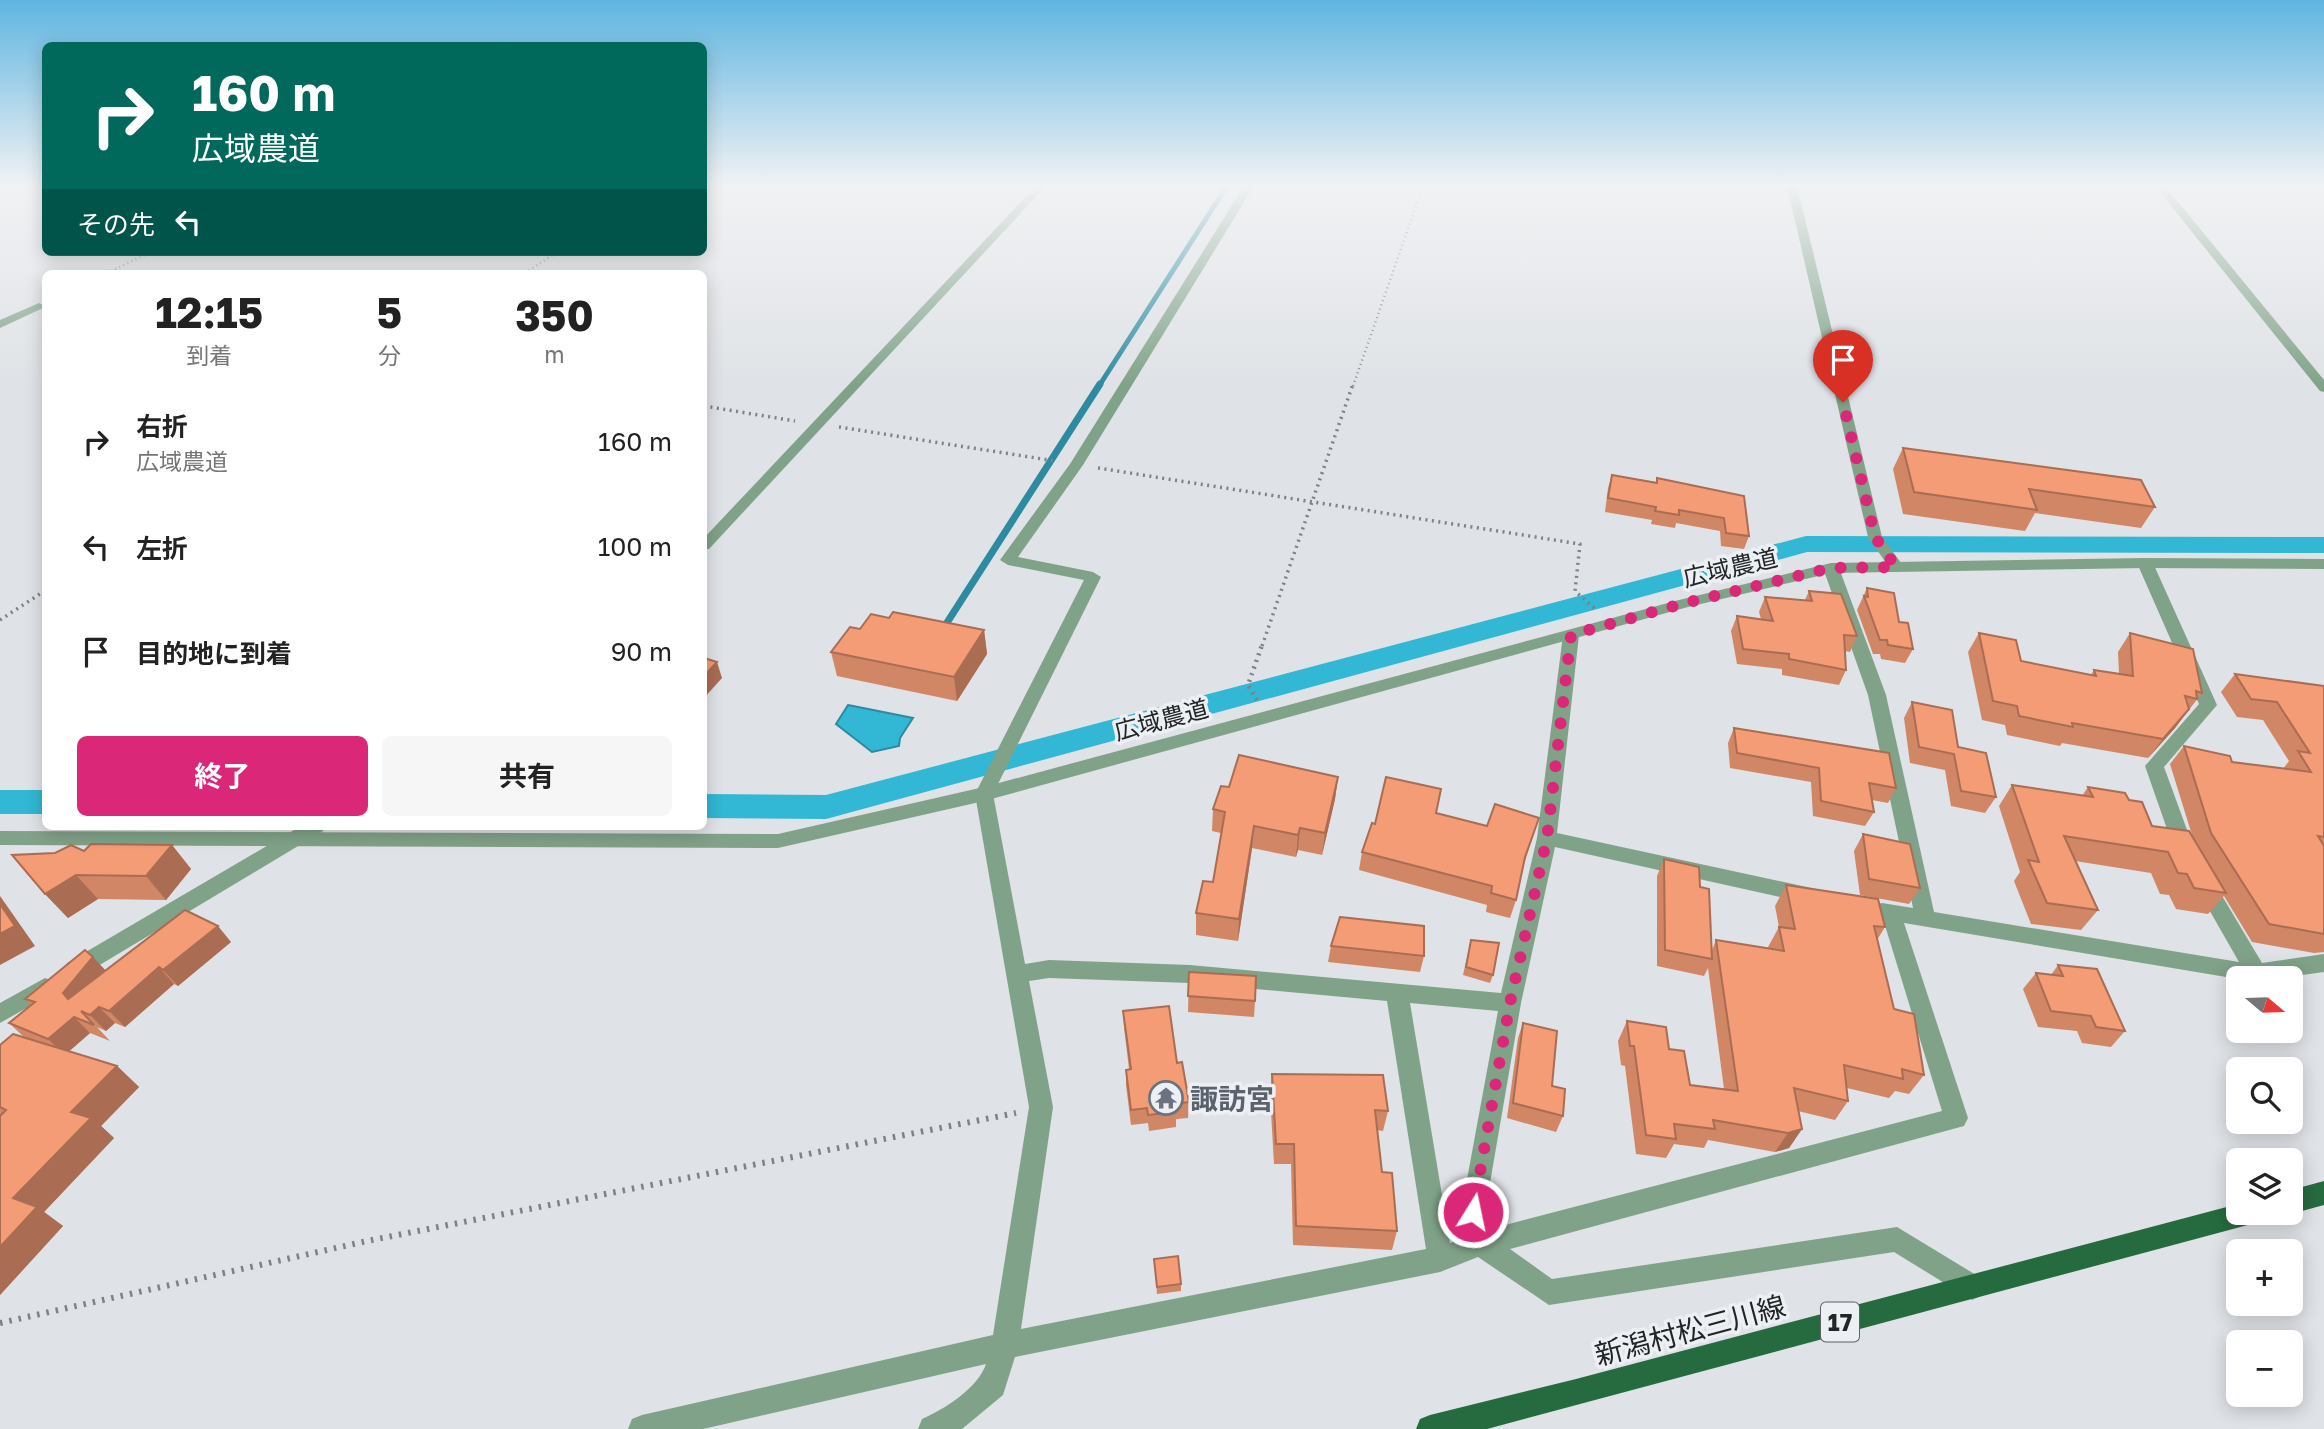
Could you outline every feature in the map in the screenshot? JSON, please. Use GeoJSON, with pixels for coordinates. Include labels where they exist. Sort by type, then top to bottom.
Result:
{"type":"FeatureCollection","features":[{"type":"Feature","properties":{"kind":"main road"},"geometry":{"type":"LineString","coordinates":[[2303,1199],[2324,1193]]}},
{"type":"Feature","properties":{"kind":"main road","name":"新潟村松三川線"},"geometry":{"type":"LineString","coordinates":[[1430,1429],[1576,1393],[2226,1219]]}},
{"type":"Feature","properties":{"kind":"street"},"geometry":{"type":"LineString","coordinates":[[707,544],[979,253]]}},
{"type":"Feature","properties":{"kind":"street"},"geometry":{"type":"LineString","coordinates":[[932,1429],[949,1422],[993,1385],[1005,1346],[1041,1107],[984,794],[1093,577],[1007,560],[1076,465],[1208,253]]}},
{"type":"Feature","properties":{"kind":"street"},"geometry":{"type":"LineString","coordinates":[[1808,253],[1875,537],[1896,567]]}},
{"type":"Feature","properties":{"kind":"street"},"geometry":{"type":"LineString","coordinates":[[2214,253],[2324,388]]}},
{"type":"Feature","properties":{"kind":"street"},"geometry":{"type":"LineString","coordinates":[[0,324],[38,306]]}},
{"type":"Feature","properties":{"kind":"street"},"geometry":{"type":"LineString","coordinates":[[2145,563],[2208,705],[2154,765],[2185,853],[2254,966]]}},
{"type":"Feature","properties":{"kind":"street","name":"広域農道"},"geometry":{"type":"LineString","coordinates":[[0,838],[778,841],[984,794],[1685,603],[1831,568],[2145,563],[2324,564]]}},
{"type":"Feature","properties":{"kind":"street"},"geometry":{"type":"LineString","coordinates":[[1831,568],[1877,695],[1926,920]]}},
{"type":"Feature","properties":{"kind":"street"},"geometry":{"type":"LineString","coordinates":[[1571,635],[1547,838],[1510,1003],[1473,1212],[1481,1244],[1549,1293],[1897,1240],[1972,1287]]}},
{"type":"Feature","properties":{"kind":"street"},"geometry":{"type":"LineString","coordinates":[[0,1014],[309,830]]}},
{"type":"Feature","properties":{"kind":"street"},"geometry":{"type":"LineString","coordinates":[[1547,838],[1825,899]]}},
{"type":"Feature","properties":{"kind":"street"},"geometry":{"type":"LineString","coordinates":[[1864,907],[1926,920],[2226,967]]}},
{"type":"Feature","properties":{"kind":"street"},"geometry":{"type":"LineString","coordinates":[[642,1429],[1005,1346],[1440,1259],[1481,1244],[1956,1118],[1891,913]]}},
{"type":"Feature","properties":{"kind":"street"},"geometry":{"type":"LineString","coordinates":[[2302,966],[2324,963]]}},
{"type":"Feature","properties":{"kind":"street"},"geometry":{"type":"LineString","coordinates":[[1015,974],[1049,969],[1190,974],[1510,1003]]}},
{"type":"Feature","properties":{"kind":"street"},"geometry":{"type":"LineString","coordinates":[[1398,993],[1440,1259]]}},
{"type":"Feature","properties":{"kind":"path"},"geometry":{"type":"LineString","coordinates":[[1266,716],[1248,685],[1399,253]]}},
{"type":"Feature","properties":{"kind":"path"},"geometry":{"type":"LineString","coordinates":[[113,270],[143,256]]}},
{"type":"Feature","properties":{"kind":"path"},"geometry":{"type":"LineString","coordinates":[[530,270],[551,256]]}},
{"type":"Feature","properties":{"kind":"path"},"geometry":{"type":"LineString","coordinates":[[707,406],[1580,544],[1575,591],[1611,623]]}},
{"type":"Feature","properties":{"kind":"path"},"geometry":{"type":"LineString","coordinates":[[0,620],[42,593]]}},
{"type":"Feature","properties":{"kind":"path"},"geometry":{"type":"LineString","coordinates":[[0,1323],[367,1241],[847,1148],[1041,1107]]}},
{"type":"Feature","properties":{"kind":"water"},"geometry":{"type":"Polygon","coordinates":[[[848,705],[913,718],[900,738],[899,746],[872,752],[836,724],[848,705]]]}},
{"type":"Feature","properties":{"kind":"building"},"geometry":{"type":"Polygon","coordinates":[[[1903,448],[2141,480],[2155,507],[2029,489],[2037,510],[1914,492],[1903,448]]]}},
{"type":"Feature","properties":{"kind":"building"},"geometry":{"type":"Polygon","coordinates":[[[1612,475],[1657,483],[1657,478],[1744,496],[1749,536],[1726,533],[1724,518],[1679,510],[1679,515],[1655,511],[1656,507],[1608,498],[1612,475]]]}},
{"type":"Feature","properties":{"kind":"building"},"geometry":{"type":"Polygon","coordinates":[[[1867,588],[1894,593],[1899,622],[1908,623],[1913,649],[1888,645],[1887,640],[1880,640],[1864,596],[1868,597],[1867,588]]]}},
{"type":"Feature","properties":{"kind":"building"},"geometry":{"type":"Polygon","coordinates":[[[1809,591],[1841,594],[1857,636],[1844,635],[1846,670],[1789,659],[1789,654],[1743,649],[1737,616],[1773,621],[1765,597],[1812,601],[1809,591]]]}},
{"type":"Feature","properties":{"kind":"building"},"geometry":{"type":"Polygon","coordinates":[[[893,612],[984,630],[954,677],[831,652],[850,627],[860,629],[871,614],[889,618],[893,612]]]}},
{"type":"Feature","properties":{"kind":"building"},"geometry":{"type":"Polygon","coordinates":[[[1979,633],[2016,640],[2021,661],[2096,676],[2094,670],[2133,676],[2130,633],[2193,649],[2202,693],[2196,691],[2197,699],[2185,696],[2189,709],[2163,739],[2072,723],[2073,727],[2019,716],[2017,706],[1993,701],[1979,633]]]}},
{"type":"Feature","properties":{"kind":"building"},"geometry":{"type":"Polygon","coordinates":[[[707,659],[717,662],[707,673],[707,659]]]}},
{"type":"Feature","properties":{"kind":"building"},"geometry":{"type":"Polygon","coordinates":[[[2235,674],[2324,686],[2324,837],[2318,836],[2324,846],[2324,934],[2269,924],[2211,833],[2184,746],[2230,756],[2232,762],[2311,772],[2298,751],[2310,753],[2277,702],[2251,699],[2235,674]]]}},
{"type":"Feature","properties":{"kind":"building"},"geometry":{"type":"Polygon","coordinates":[[[1912,702],[1952,710],[1958,747],[1986,753],[1996,797],[1961,791],[1954,754],[1919,747],[1912,702]]]}},
{"type":"Feature","properties":{"kind":"building"},"geometry":{"type":"Polygon","coordinates":[[[1734,728],[1889,753],[1896,788],[1869,783],[1874,812],[1821,801],[1819,768],[1737,753],[1734,728]]]}},
{"type":"Feature","properties":{"kind":"building"},"geometry":{"type":"Polygon","coordinates":[[[1239,755],[1338,777],[1325,833],[1300,828],[1298,835],[1254,826],[1239,919],[1196,913],[1203,881],[1213,882],[1225,812],[1213,809],[1221,786],[1229,787],[1239,755]]]}},
{"type":"Feature","properties":{"kind":"building"},"geometry":{"type":"Polygon","coordinates":[[[1386,777],[1441,789],[1436,813],[1487,826],[1495,804],[1539,818],[1525,857],[1516,900],[1491,893],[1492,886],[1362,852],[1372,823],[1375,824],[1386,777]]]}},
{"type":"Feature","properties":{"kind":"building"},"geometry":{"type":"Polygon","coordinates":[[[2012,785],[2093,797],[2088,787],[2125,793],[2129,800],[2142,802],[2152,826],[2189,831],[2226,893],[2194,888],[2187,874],[2178,873],[2168,852],[2064,836],[2098,910],[2047,903],[2028,860],[2039,862],[2012,785]]]}},
{"type":"Feature","properties":{"kind":"building"},"geometry":{"type":"Polygon","coordinates":[[[1863,834],[1910,844],[1920,888],[1869,879],[1863,834]]]}},
{"type":"Feature","properties":{"kind":"building"},"geometry":{"type":"Polygon","coordinates":[[[91,844],[172,845],[146,876],[76,875],[45,894],[12,855],[55,853],[71,845],[84,851],[91,844]]]}},
{"type":"Feature","properties":{"kind":"building"},"geometry":{"type":"Polygon","coordinates":[[[1664,859],[1699,867],[1700,887],[1709,889],[1712,959],[1665,950],[1664,859]]]}},
{"type":"Feature","properties":{"kind":"building"},"geometry":{"type":"Polygon","coordinates":[[[1786,885],[1878,899],[1885,927],[1874,926],[1894,1009],[1914,1014],[1924,1075],[1902,1069],[1903,1079],[1844,1065],[1848,1101],[1794,1088],[1802,1129],[1788,1133],[1713,1120],[1715,1129],[1674,1124],[1676,1139],[1646,1135],[1634,1046],[1630,1046],[1627,1021],[1666,1027],[1669,1049],[1684,1051],[1690,1085],[1738,1091],[1716,940],[1784,951],[1779,927],[1795,929],[1786,885]]]}},
{"type":"Feature","properties":{"kind":"building"},"geometry":{"type":"Polygon","coordinates":[[[0,904],[15,926],[0,934],[0,904]]]}},
{"type":"Feature","properties":{"kind":"building"},"geometry":{"type":"Polygon","coordinates":[[[185,910],[218,926],[163,970],[159,967],[109,1011],[99,1007],[90,1015],[81,1011],[94,1025],[74,1017],[48,1039],[9,1023],[35,1002],[25,999],[85,950],[93,957],[63,993],[68,999],[185,910]]]}},
{"type":"Feature","properties":{"kind":"building"},"geometry":{"type":"Polygon","coordinates":[[[1340,917],[1424,926],[1424,956],[1331,946],[1340,917]]]}},
{"type":"Feature","properties":{"kind":"building"},"geometry":{"type":"Polygon","coordinates":[[[1471,940],[1499,943],[1493,975],[1466,967],[1471,940]]]}},
{"type":"Feature","properties":{"kind":"building"},"geometry":{"type":"Polygon","coordinates":[[[2058,965],[2097,969],[2125,1031],[2096,1027],[2091,1016],[2051,1011],[2036,973],[2063,976],[2058,965]]]}},
{"type":"Feature","properties":{"kind":"building"},"geometry":{"type":"Polygon","coordinates":[[[1189,972],[1256,976],[1255,1001],[1188,996],[1189,972]]]}},
{"type":"Feature","properties":{"kind":"building"},"geometry":{"type":"Polygon","coordinates":[[[1169,1006],[1177,1063],[1182,1062],[1189,1102],[1175,1104],[1176,1112],[1148,1115],[1147,1108],[1131,1110],[1126,1070],[1131,1069],[1123,1011],[1169,1006]]]}},
{"type":"Feature","properties":{"kind":"building"},"geometry":{"type":"Polygon","coordinates":[[[1523,1023],[1557,1031],[1552,1086],[1565,1089],[1563,1116],[1513,1103],[1523,1023]]]}},
{"type":"Feature","properties":{"kind":"building"},"geometry":{"type":"Polygon","coordinates":[[[13,1034],[117,1066],[71,1112],[91,1118],[13,1198],[37,1207],[0,1247],[0,1116],[6,1110],[0,1107],[0,1045],[13,1034]]]}},
{"type":"Feature","properties":{"kind":"building"},"geometry":{"type":"Polygon","coordinates":[[[1272,1074],[1383,1075],[1388,1111],[1375,1110],[1382,1172],[1392,1173],[1397,1231],[1296,1226],[1294,1144],[1276,1144],[1272,1074]]]}},
{"type":"Feature","properties":{"kind":"building"},"geometry":{"type":"Polygon","coordinates":[[[1178,1256],[1181,1284],[1157,1287],[1154,1259],[1178,1256]]]}},
{"type":"Feature","properties":{"kind":"waterway"},"geometry":{"type":"LineString","coordinates":[[1099,386],[1184,253]]}},
{"type":"Feature","properties":{"kind":"waterway"},"geometry":{"type":"LineString","coordinates":[[941,632],[1100,384]]}},
{"type":"Feature","properties":{"kind":"waterway"},"geometry":{"type":"LineString","coordinates":[[707,806],[826,807],[1806,544],[2324,545]]}},
{"type":"Feature","properties":{"kind":"waterway"},"geometry":{"type":"LineString","coordinates":[[0,802],[42,802]]}},
{"type":"Feature","properties":{"kind":"place","name":"諏訪宮"},"geometry":{"type":"Point","coordinates":[1166,1098]}},
{"type":"Feature","properties":{"kind":"route"},"geometry":{"type":"LineString","coordinates":[[1473,1212],[1510,1003],[1547,838],[1571,635],[1685,603],[1831,568],[1896,567],[1875,537],[1843,402]]}}]}
